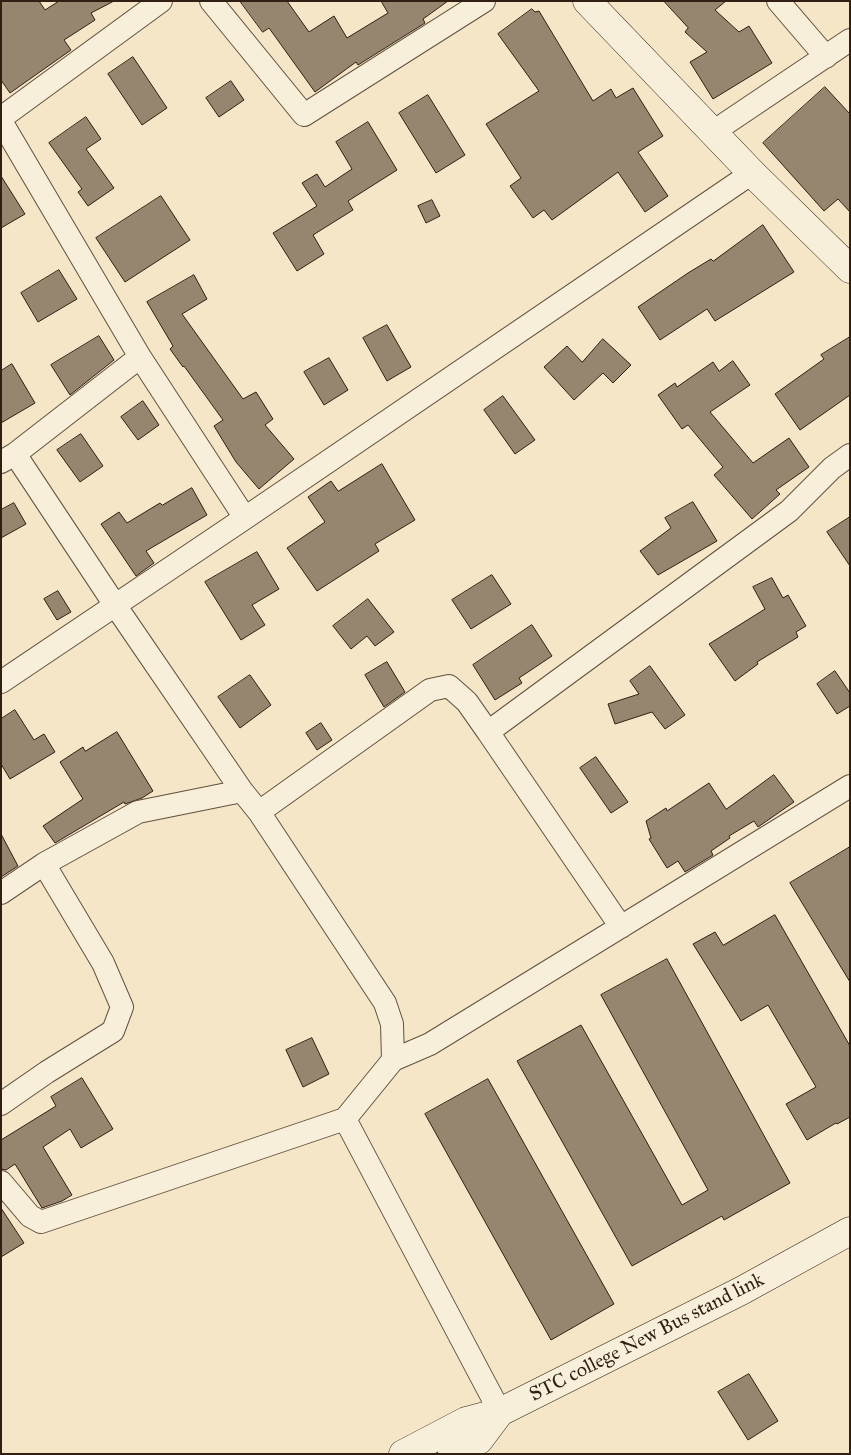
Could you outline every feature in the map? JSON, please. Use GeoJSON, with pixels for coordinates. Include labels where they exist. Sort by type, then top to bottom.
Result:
{"type":"FeatureCollection","features":[{"type":"Feature","properties":{"kind":"street"},"geometry":{"type":"LineString","coordinates":[[161,1],[1,120],[140,357],[245,518]]}},
{"type":"Feature","properties":{"kind":"street"},"geometry":{"type":"LineString","coordinates":[[211,1],[304,115],[484,1]]}},
{"type":"Feature","properties":{"kind":"street"},"geometry":{"type":"LineString","coordinates":[[587,1],[752,173],[850,269]]}},
{"type":"Feature","properties":{"kind":"street"},"geometry":{"type":"LineString","coordinates":[[778,1],[826,57]]}},
{"type":"Feature","properties":{"kind":"street"},"geometry":{"type":"LineString","coordinates":[[714,132],[850,40]]}},
{"type":"Feature","properties":{"kind":"street"},"geometry":{"type":"LineString","coordinates":[[1,682],[752,173]]}},
{"type":"Feature","properties":{"kind":"street"},"geometry":{"type":"LineString","coordinates":[[140,357],[8,458],[115,605],[242,792],[259,812],[385,1003],[392,1024],[393,1060]]}},
{"type":"Feature","properties":{"kind":"street"},"geometry":{"type":"LineString","coordinates":[[488,732],[789,510],[832,468],[850,455]]}},
{"type":"Feature","properties":{"kind":"street"},"geometry":{"type":"LineString","coordinates":[[259,812],[430,690],[449,686],[467,702],[621,927]]}},
{"type":"Feature","properties":{"kind":"street"},"geometry":{"type":"LineString","coordinates":[[1,1182],[30,1216],[41,1222],[344,1120],[393,1060],[430,1044],[850,786]]}},
{"type":"Feature","properties":{"kind":"street"},"geometry":{"type":"LineString","coordinates":[[1,893],[44,864],[138,812],[242,792]]}},
{"type":"Feature","properties":{"kind":"street"},"geometry":{"type":"LineString","coordinates":[[1,1104],[47,1072],[113,1031],[122,1008],[103,963],[44,864]]}},
{"type":"Feature","properties":{"kind":"street"},"geometry":{"type":"LineString","coordinates":[[344,1120],[500,1412],[466,1420],[403,1454]]}},
{"type":"Feature","properties":{"kind":"street","name":"STC college New Bus stand link"},"geometry":{"type":"LineString","coordinates":[[452,1454],[483,1447],[500,1412],[741,1291],[850,1231]]}},
{"type":"Feature","properties":{"kind":"building"},"geometry":{"type":"Polygon","coordinates":[[[1,1],[39,1],[45,10],[59,1],[114,1],[91,13],[95,20],[64,40],[71,50],[10,93],[1,80],[1,1]]]}},
{"type":"Feature","properties":{"kind":"building"},"geometry":{"type":"Polygon","coordinates":[[[240,1],[287,1],[309,32],[334,16],[347,38],[388,13],[381,1],[448,1],[423,19],[425,23],[358,65],[356,62],[315,92],[269,28],[263,32],[240,1]]]}},
{"type":"Feature","properties":{"kind":"building"},"geometry":{"type":"Polygon","coordinates":[[[664,1],[726,1],[715,10],[739,32],[749,26],[772,63],[713,99],[690,62],[707,52],[685,32],[688,28],[664,1]]]}},
{"type":"Feature","properties":{"kind":"building"},"geometry":{"type":"Polygon","coordinates":[[[532,9],[535,12],[539,11],[593,101],[611,89],[616,98],[633,88],[663,136],[638,152],[668,196],[645,212],[618,172],[552,220],[544,210],[533,218],[510,186],[521,178],[486,124],[539,91],[498,34],[532,9]]]}},
{"type":"Feature","properties":{"kind":"building"},"geometry":{"type":"Polygon","coordinates":[[[133,57],[167,108],[142,125],[108,74],[133,57]]]}},
{"type":"Feature","properties":{"kind":"building"},"geometry":{"type":"Polygon","coordinates":[[[231,81],[244,100],[219,117],[206,98],[231,81]]]}},
{"type":"Feature","properties":{"kind":"building"},"geometry":{"type":"Polygon","coordinates":[[[825,87],[850,114],[850,212],[838,199],[824,211],[763,143],[825,87]]]}},
{"type":"Feature","properties":{"kind":"building"},"geometry":{"type":"Polygon","coordinates":[[[428,95],[465,155],[436,173],[399,113],[428,95]]]}},
{"type":"Feature","properties":{"kind":"building"},"geometry":{"type":"Polygon","coordinates":[[[86,117],[101,139],[86,149],[114,188],[88,206],[78,192],[82,189],[49,143],[86,117]]]}},
{"type":"Feature","properties":{"kind":"building"},"geometry":{"type":"Polygon","coordinates":[[[368,122],[397,170],[348,201],[353,210],[313,235],[324,254],[297,271],[273,233],[317,206],[302,183],[317,174],[325,187],[352,169],[336,142],[368,122]]]}},
{"type":"Feature","properties":{"kind":"building"},"geometry":{"type":"Polygon","coordinates":[[[1,176],[25,214],[1,228],[1,176]]]}},
{"type":"Feature","properties":{"kind":"building"},"geometry":{"type":"Polygon","coordinates":[[[161,196],[190,240],[125,282],[96,238],[161,196]]]}},
{"type":"Feature","properties":{"kind":"building"},"geometry":{"type":"Polygon","coordinates":[[[432,200],[440,216],[426,223],[418,206],[432,200]]]}},
{"type":"Feature","properties":{"kind":"building"},"geometry":{"type":"Polygon","coordinates":[[[763,225],[794,272],[715,321],[707,309],[660,340],[638,307],[688,273],[711,259],[713,261],[763,225]]]}},
{"type":"Feature","properties":{"kind":"building"},"geometry":{"type":"Polygon","coordinates":[[[59,270],[77,299],[38,322],[21,293],[59,270]]]}},
{"type":"Feature","properties":{"kind":"building"},"geometry":{"type":"Polygon","coordinates":[[[194,275],[207,299],[182,314],[243,399],[256,392],[273,419],[265,425],[294,459],[259,489],[236,462],[214,426],[223,420],[170,349],[173,346],[147,302],[194,275]]]}},
{"type":"Feature","properties":{"kind":"building"},"geometry":{"type":"Polygon","coordinates":[[[387,325],[411,367],[387,381],[363,338],[387,325]]]}},
{"type":"Feature","properties":{"kind":"building"},"geometry":{"type":"Polygon","coordinates":[[[99,336],[114,360],[70,395],[51,365],[99,336]]]}},
{"type":"Feature","properties":{"kind":"building"},"geometry":{"type":"Polygon","coordinates":[[[850,337],[850,395],[800,430],[775,394],[824,359],[821,355],[850,337]]]}},
{"type":"Feature","properties":{"kind":"building"},"geometry":{"type":"Polygon","coordinates":[[[603,339],[631,365],[613,383],[603,373],[574,400],[544,367],[567,346],[582,362],[603,339]]]}},
{"type":"Feature","properties":{"kind":"building"},"geometry":{"type":"Polygon","coordinates":[[[329,358],[348,390],[324,405],[304,372],[329,358]]]}},
{"type":"Feature","properties":{"kind":"building"},"geometry":{"type":"Polygon","coordinates":[[[733,361],[750,385],[710,412],[753,463],[789,438],[809,467],[776,490],[780,494],[752,519],[714,475],[723,467],[688,425],[682,429],[658,395],[675,383],[677,387],[713,362],[719,371],[733,361]]]}},
{"type":"Feature","properties":{"kind":"building"},"geometry":{"type":"Polygon","coordinates":[[[12,364],[35,403],[1,423],[1,371],[12,364]]]}},
{"type":"Feature","properties":{"kind":"building"},"geometry":{"type":"Polygon","coordinates":[[[503,396],[535,440],[515,454],[484,410],[503,396]]]}},
{"type":"Feature","properties":{"kind":"building"},"geometry":{"type":"Polygon","coordinates":[[[143,401],[159,425],[138,440],[121,417],[143,401]]]}},
{"type":"Feature","properties":{"kind":"building"},"geometry":{"type":"Polygon","coordinates":[[[81,434],[103,466],[80,482],[57,450],[81,434]]]}},
{"type":"Feature","properties":{"kind":"building"},"geometry":{"type":"Polygon","coordinates":[[[382,464],[415,520],[375,544],[379,551],[317,591],[287,548],[325,522],[308,497],[331,481],[338,491],[382,464]]]}},
{"type":"Feature","properties":{"kind":"building"},"geometry":{"type":"Polygon","coordinates":[[[192,488],[207,515],[146,551],[154,563],[136,576],[101,524],[119,512],[127,523],[160,503],[162,505],[192,488]]]}},
{"type":"Feature","properties":{"kind":"building"},"geometry":{"type":"Polygon","coordinates":[[[693,502],[717,541],[658,575],[640,551],[671,528],[665,518],[693,502]]]}},
{"type":"Feature","properties":{"kind":"building"},"geometry":{"type":"Polygon","coordinates":[[[14,503],[26,524],[1,538],[1,510],[14,503]]]}},
{"type":"Feature","properties":{"kind":"building"},"geometry":{"type":"Polygon","coordinates":[[[850,517],[850,566],[827,532],[850,517]]]}},
{"type":"Feature","properties":{"kind":"building"},"geometry":{"type":"Polygon","coordinates":[[[257,552],[279,589],[252,605],[265,625],[241,640],[205,582],[257,552]]]}},
{"type":"Feature","properties":{"kind":"building"},"geometry":{"type":"Polygon","coordinates":[[[492,575],[511,604],[471,629],[452,600],[492,575]]]}},
{"type":"Feature","properties":{"kind":"building"},"geometry":{"type":"Polygon","coordinates":[[[772,578],[783,598],[788,595],[806,626],[796,632],[798,637],[757,662],[758,664],[735,681],[709,644],[765,609],[753,587],[772,578]]]}},
{"type":"Feature","properties":{"kind":"building"},"geometry":{"type":"Polygon","coordinates":[[[58,591],[71,612],[57,620],[44,599],[58,591]]]}},
{"type":"Feature","properties":{"kind":"building"},"geometry":{"type":"Polygon","coordinates":[[[368,599],[394,632],[375,646],[367,636],[351,649],[333,626],[368,599]]]}},
{"type":"Feature","properties":{"kind":"building"},"geometry":{"type":"Polygon","coordinates":[[[532,625],[552,656],[519,678],[522,683],[495,700],[473,665],[532,625]]]}},
{"type":"Feature","properties":{"kind":"building"},"geometry":{"type":"Polygon","coordinates":[[[387,662],[405,692],[384,707],[365,675],[387,662]]]}},
{"type":"Feature","properties":{"kind":"building"},"geometry":{"type":"Polygon","coordinates":[[[650,666],[685,715],[665,729],[652,712],[615,724],[608,704],[639,694],[630,681],[650,666]]]}},
{"type":"Feature","properties":{"kind":"building"},"geometry":{"type":"Polygon","coordinates":[[[835,671],[850,693],[850,706],[837,714],[817,684],[835,671]]]}},
{"type":"Feature","properties":{"kind":"building"},"geometry":{"type":"Polygon","coordinates":[[[250,675],[271,705],[240,728],[218,697],[250,675]]]}},
{"type":"Feature","properties":{"kind":"building"},"geometry":{"type":"Polygon","coordinates":[[[15,710],[34,740],[44,734],[55,752],[10,779],[1,764],[1,719],[15,710]]]}},
{"type":"Feature","properties":{"kind":"building"},"geometry":{"type":"Polygon","coordinates":[[[321,723],[332,740],[317,750],[306,733],[321,723]]]}},
{"type":"Feature","properties":{"kind":"building"},"geometry":{"type":"Polygon","coordinates":[[[117,732],[153,791],[142,798],[125,804],[124,802],[55,843],[43,826],[83,799],[60,762],[83,747],[85,751],[117,732]]]}},
{"type":"Feature","properties":{"kind":"building"},"geometry":{"type":"Polygon","coordinates":[[[596,757],[628,802],[611,813],[580,768],[596,757]]]}},
{"type":"Feature","properties":{"kind":"building"},"geometry":{"type":"Polygon","coordinates":[[[774,775],[794,802],[758,827],[754,821],[729,836],[730,838],[711,851],[713,855],[685,872],[678,861],[667,868],[649,839],[651,838],[646,821],[666,808],[667,811],[709,783],[726,809],[774,775]]]}},
{"type":"Feature","properties":{"kind":"building"},"geometry":{"type":"Polygon","coordinates":[[[1,834],[18,866],[1,877],[1,834]]]}},
{"type":"Feature","properties":{"kind":"building"},"geometry":{"type":"Polygon","coordinates":[[[850,847],[850,982],[790,883],[850,847]]]}},
{"type":"Feature","properties":{"kind":"building"},"geometry":{"type":"Polygon","coordinates":[[[775,915],[850,1046],[850,1117],[807,1140],[786,1104],[816,1087],[768,1005],[741,1021],[693,944],[715,932],[723,945],[775,915]]]}},
{"type":"Feature","properties":{"kind":"building"},"geometry":{"type":"Polygon","coordinates":[[[667,959],[790,1183],[724,1220],[722,1216],[632,1266],[517,1061],[581,1025],[682,1205],[708,1190],[601,995],[667,959]]]}},
{"type":"Feature","properties":{"kind":"building"},"geometry":{"type":"Polygon","coordinates":[[[312,1038],[329,1074],[303,1087],[286,1050],[312,1038]]]}},
{"type":"Feature","properties":{"kind":"building"},"geometry":{"type":"Polygon","coordinates":[[[82,1078],[113,1129],[81,1148],[70,1129],[43,1147],[72,1195],[62,1201],[42,1208],[15,1164],[6,1170],[1,1169],[1,1140],[56,1106],[51,1097],[82,1078]]]}},
{"type":"Feature","properties":{"kind":"building"},"geometry":{"type":"Polygon","coordinates":[[[488,1079],[614,1304],[551,1340],[425,1114],[488,1079]]]}},
{"type":"Feature","properties":{"kind":"building"},"geometry":{"type":"Polygon","coordinates":[[[1,1208],[24,1243],[1,1257],[1,1208]]]}},
{"type":"Feature","properties":{"kind":"building"},"geometry":{"type":"Polygon","coordinates":[[[749,1374],[778,1421],[748,1440],[718,1392],[749,1374]]]}}]}
